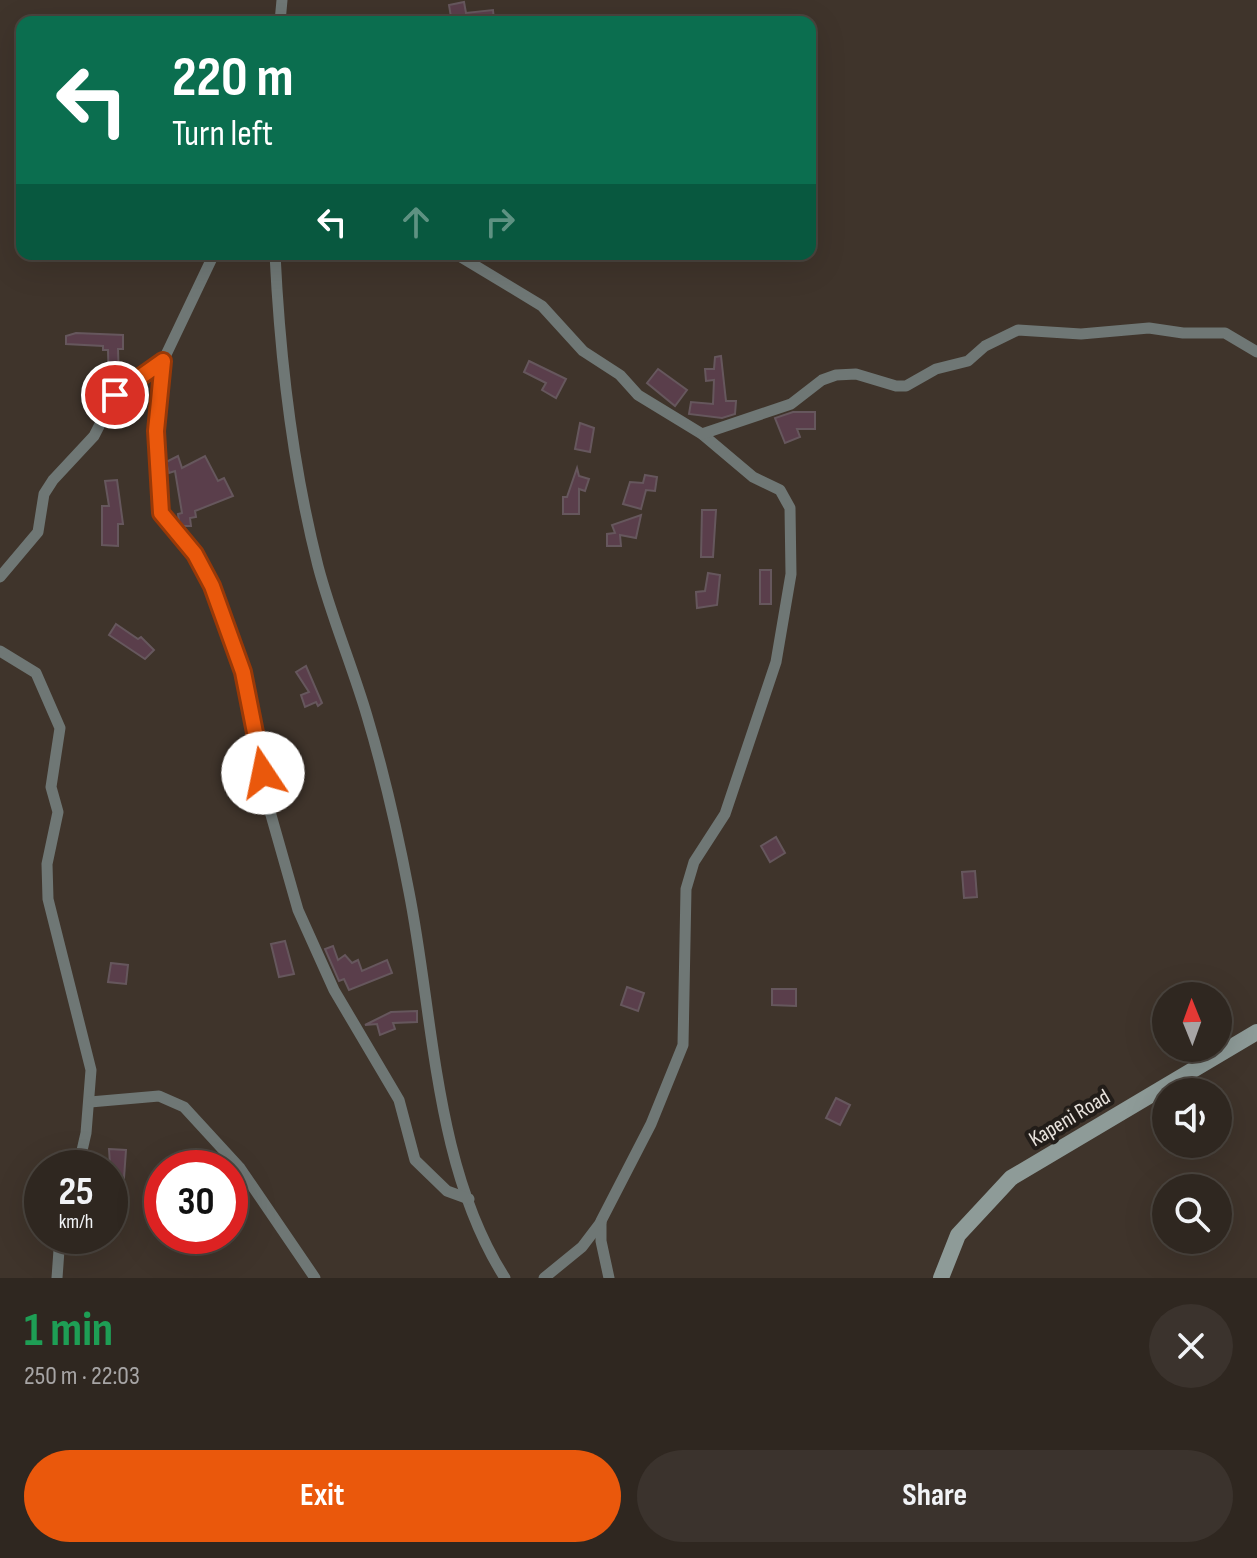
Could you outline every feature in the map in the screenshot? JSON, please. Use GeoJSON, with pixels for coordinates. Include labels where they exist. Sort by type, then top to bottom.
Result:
{"type":"FeatureCollection","features":[{"type":"Feature","properties":{"kind":"main road","name":"Kapeni Road"},"geometry":{"type":"LineString","coordinates":[[941,1278],[958,1235],[1011,1178],[1257,1032]]}},
{"type":"Feature","properties":{"kind":"street"},"geometry":{"type":"LineString","coordinates":[[211,260],[163,361],[156,431],[161,513],[195,554],[212,586],[243,672],[271,815],[298,910],[334,990],[399,1100],[415,1160],[447,1191],[469,1199]]}},
{"type":"Feature","properties":{"kind":"street"},"geometry":{"type":"LineString","coordinates":[[275,260],[279,337],[298,471],[318,566],[367,717],[406,876],[442,1106],[469,1199],[505,1278]]}},
{"type":"Feature","properties":{"kind":"street"},"geometry":{"type":"LineString","coordinates":[[466,260],[542,306],[571,340],[620,375],[638,395],[702,434],[753,477],[786,496],[790,508],[791,574],[776,662],[725,814],[694,862],[686,889],[683,1045],[645,1138],[601,1221],[582,1247],[544,1278]]}},
{"type":"Feature","properties":{"kind":"street"},"geometry":{"type":"LineString","coordinates":[[702,434],[791,404],[822,380],[836,375],[856,374],[906,386],[936,369],[968,361],[985,346],[1018,330],[1081,334],[1149,328],[1183,333],[1225,333],[1257,352]]}},
{"type":"Feature","properties":{"kind":"street"},"geometry":{"type":"LineString","coordinates":[[0,577],[38,532],[44,494],[94,436],[115,395],[163,361]]}},
{"type":"Feature","properties":{"kind":"street"},"geometry":{"type":"LineString","coordinates":[[0,651],[36,673],[60,728],[51,787],[58,812],[47,864],[48,899],[87,1051],[90,1102],[81,1150]]}},
{"type":"Feature","properties":{"kind":"street"},"geometry":{"type":"LineString","coordinates":[[90,1102],[159,1096],[184,1107],[240,1168],[315,1278]]}},
{"type":"Feature","properties":{"kind":"street"},"geometry":{"type":"LineString","coordinates":[[601,1221],[601,1241],[609,1278]]}},
{"type":"Feature","properties":{"kind":"street"},"geometry":{"type":"LineString","coordinates":[[57,1278],[59,1254]]}},
{"type":"Feature","properties":{"kind":"building"},"geometry":{"type":"Polygon","coordinates":[[[464,2],[466,13],[493,10],[494,16],[451,16],[449,5],[464,2]]]}},
{"type":"Feature","properties":{"kind":"building"},"geometry":{"type":"Polygon","coordinates":[[[76,333],[123,335],[123,349],[118,349],[119,382],[109,388],[108,350],[103,350],[103,346],[66,344],[66,336],[76,333]]]}},
{"type":"Feature","properties":{"kind":"building"},"geometry":{"type":"Polygon","coordinates":[[[721,356],[726,401],[736,401],[735,414],[722,418],[689,414],[691,402],[713,404],[714,380],[706,381],[705,369],[714,369],[715,357],[721,356]]]}},
{"type":"Feature","properties":{"kind":"building"},"geometry":{"type":"Polygon","coordinates":[[[529,361],[566,379],[556,398],[542,390],[546,383],[524,372],[529,361]]]}},
{"type":"Feature","properties":{"kind":"building"},"geometry":{"type":"Polygon","coordinates":[[[658,369],[687,390],[675,406],[647,383],[658,369]]]}},
{"type":"Feature","properties":{"kind":"building"},"geometry":{"type":"Polygon","coordinates":[[[793,412],[815,412],[815,429],[797,429],[800,437],[785,443],[775,418],[793,412]]]}},
{"type":"Feature","properties":{"kind":"building"},"geometry":{"type":"Polygon","coordinates":[[[580,423],[594,428],[590,452],[575,449],[580,423]]]}},
{"type":"Feature","properties":{"kind":"building"},"geometry":{"type":"Polygon","coordinates":[[[178,456],[182,468],[205,456],[218,481],[224,478],[233,496],[195,511],[196,517],[190,518],[191,526],[183,526],[179,521],[178,514],[182,513],[175,471],[169,473],[166,462],[178,456]]]}},
{"type":"Feature","properties":{"kind":"building"},"geometry":{"type":"Polygon","coordinates":[[[577,468],[579,476],[589,479],[585,491],[579,489],[579,514],[563,514],[563,497],[567,497],[577,468]]]}},
{"type":"Feature","properties":{"kind":"building"},"geometry":{"type":"Polygon","coordinates":[[[645,475],[657,477],[655,491],[646,490],[641,509],[623,504],[630,482],[643,483],[645,475]]]}},
{"type":"Feature","properties":{"kind":"building"},"geometry":{"type":"Polygon","coordinates":[[[117,480],[123,524],[118,524],[118,546],[102,545],[102,506],[109,506],[105,481],[117,480]]]}},
{"type":"Feature","properties":{"kind":"building"},"geometry":{"type":"Polygon","coordinates":[[[702,510],[716,510],[713,557],[701,557],[702,510]]]}},
{"type":"Feature","properties":{"kind":"building"},"geometry":{"type":"Polygon","coordinates":[[[641,515],[636,538],[620,535],[621,546],[607,546],[607,534],[615,533],[612,525],[641,515]]]}},
{"type":"Feature","properties":{"kind":"building"},"geometry":{"type":"Polygon","coordinates":[[[760,570],[771,570],[771,604],[760,604],[760,570]]]}},
{"type":"Feature","properties":{"kind":"building"},"geometry":{"type":"Polygon","coordinates":[[[708,573],[720,575],[717,605],[697,608],[696,592],[705,591],[708,573]]]}},
{"type":"Feature","properties":{"kind":"building"},"geometry":{"type":"Polygon","coordinates":[[[116,624],[138,639],[141,637],[154,650],[145,659],[109,635],[116,624]]]}},
{"type":"Feature","properties":{"kind":"building"},"geometry":{"type":"Polygon","coordinates":[[[306,666],[322,703],[318,706],[316,702],[305,707],[301,695],[309,692],[296,672],[306,666]]]}},
{"type":"Feature","properties":{"kind":"building"},"geometry":{"type":"Polygon","coordinates":[[[776,837],[785,853],[770,862],[761,846],[776,837]]]}},
{"type":"Feature","properties":{"kind":"building"},"geometry":{"type":"Polygon","coordinates":[[[975,871],[977,897],[964,898],[962,872],[975,871]]]}},
{"type":"Feature","properties":{"kind":"building"},"geometry":{"type":"Polygon","coordinates":[[[285,941],[294,974],[279,977],[271,944],[285,941]]]}},
{"type":"Feature","properties":{"kind":"building"},"geometry":{"type":"Polygon","coordinates":[[[333,946],[338,960],[345,955],[352,963],[358,960],[362,971],[387,960],[392,973],[349,990],[344,979],[339,981],[325,949],[333,946]]]}},
{"type":"Feature","properties":{"kind":"building"},"geometry":{"type":"Polygon","coordinates":[[[111,963],[128,965],[126,984],[108,982],[111,963]]]}},
{"type":"Feature","properties":{"kind":"building"},"geometry":{"type":"Polygon","coordinates":[[[627,987],[644,993],[638,1011],[621,1005],[627,987]]]}},
{"type":"Feature","properties":{"kind":"building"},"geometry":{"type":"Polygon","coordinates":[[[772,989],[796,989],[796,1006],[772,1005],[772,989]]]}},
{"type":"Feature","properties":{"kind":"building"},"geometry":{"type":"Polygon","coordinates":[[[417,1011],[417,1022],[393,1023],[395,1029],[380,1035],[377,1024],[365,1025],[391,1012],[417,1011]]]}},
{"type":"Feature","properties":{"kind":"building"},"geometry":{"type":"Polygon","coordinates":[[[836,1098],[850,1105],[840,1125],[826,1118],[836,1098]]]}},
{"type":"Feature","properties":{"kind":"route"},"geometry":{"type":"LineString","coordinates":[[115,395],[163,361],[156,431],[161,513],[195,554],[212,586],[243,672],[263,773]]}}]}
